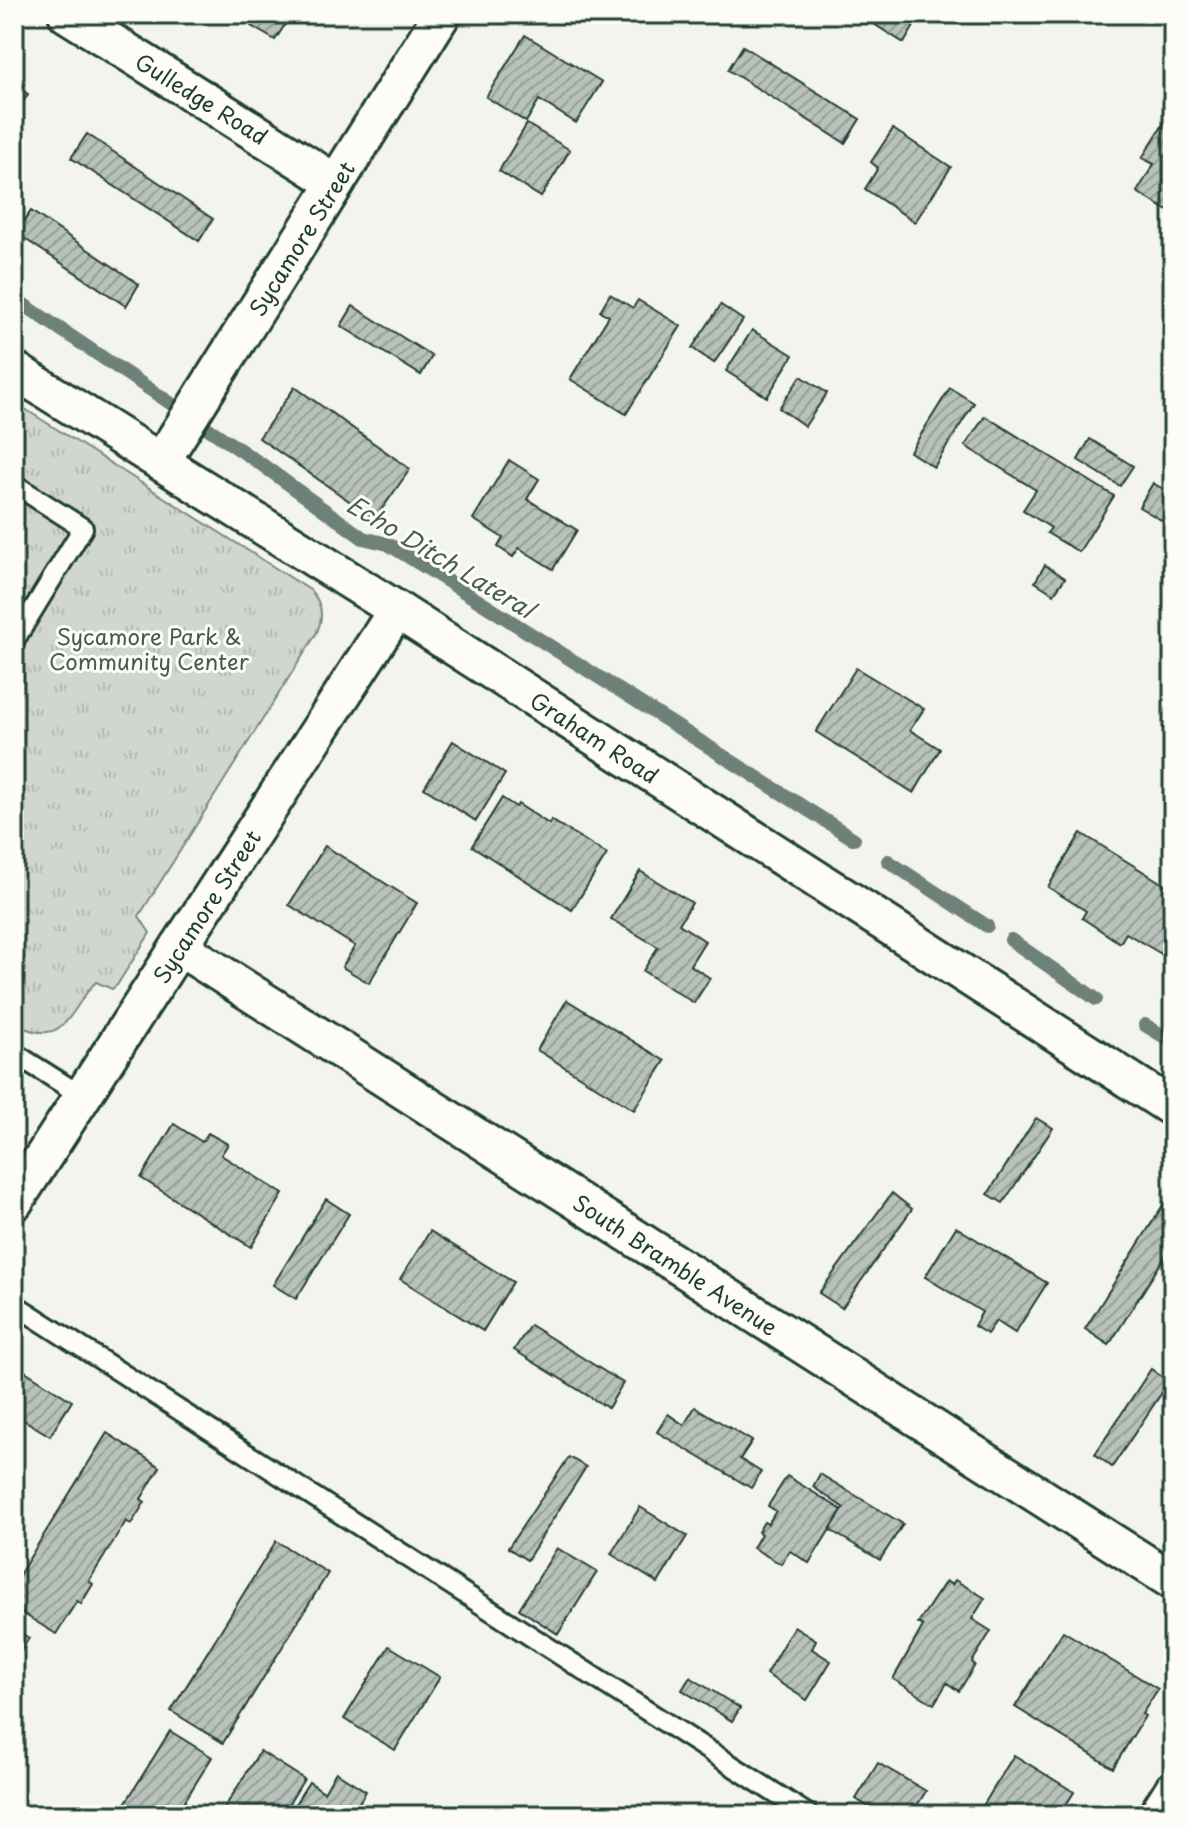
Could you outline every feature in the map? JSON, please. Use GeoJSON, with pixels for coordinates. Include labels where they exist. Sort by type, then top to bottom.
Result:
{"type":"FeatureCollection","features":[{"type":"Feature","properties":{"kind":"street","name":"Gulledge Road"},"geometry":{"type":"LineString","coordinates":[[67,14],[336,183]]}},
{"type":"Feature","properties":{"kind":"street","name":"Sycamore Street"},"geometry":{"type":"LineString","coordinates":[[161,462],[442,14]]}},
{"type":"Feature","properties":{"kind":"street","name":"Graham Road"},"geometry":{"type":"LineString","coordinates":[[14,370],[397,610],[1173,1108]]}},
{"type":"Feature","properties":{"kind":"street","name":"Sycamore Street"},"geometry":{"type":"LineString","coordinates":[[14,1202],[397,610]]}},
{"type":"Feature","properties":{"kind":"street","name":"South Bramble Avenue"},"geometry":{"type":"LineString","coordinates":[[179,947],[1173,1581]]}},
{"type":"Feature","properties":{"kind":"street"},"geometry":{"type":"LineString","coordinates":[[1157,1815],[1173,1790]]}},
{"type":"Feature","properties":{"kind":"lane"},"geometry":{"type":"LineString","coordinates":[[14,484],[83,528],[14,641]]}},
{"type":"Feature","properties":{"kind":"lane"},"geometry":{"type":"LineString","coordinates":[[14,1053],[82,1096]]}},
{"type":"Feature","properties":{"kind":"lane"},"geometry":{"type":"LineString","coordinates":[[14,1304],[809,1815]]}},
{"type":"Feature","properties":{"kind":"green space","name":"Sycamore Park & Community Center"},"geometry":{"type":"Polygon","coordinates":[[[14,402],[310,590],[321,612],[315,636],[139,916],[150,933],[117,985],[112,989],[96,982],[59,1028],[37,1032],[22,1027],[14,1039],[14,402]]]}},
{"type":"Feature","properties":{"kind":"building"},"geometry":{"type":"Polygon","coordinates":[[[258,14],[292,14],[275,40],[251,26],[258,14]]]}},
{"type":"Feature","properties":{"kind":"building"},"geometry":{"type":"Polygon","coordinates":[[[858,14],[921,14],[904,43],[858,14]]]}},
{"type":"Feature","properties":{"kind":"building"},"geometry":{"type":"Polygon","coordinates":[[[525,35],[602,82],[576,123],[539,100],[526,122],[486,97],[525,35]]]}},
{"type":"Feature","properties":{"kind":"building"},"geometry":{"type":"Polygon","coordinates":[[[743,46],[860,119],[845,143],[728,70],[743,46]]]}},
{"type":"Feature","properties":{"kind":"building"},"geometry":{"type":"Polygon","coordinates":[[[14,85],[28,94],[14,116],[14,85]]]}},
{"type":"Feature","properties":{"kind":"building"},"geometry":{"type":"Polygon","coordinates":[[[1166,120],[1173,125],[1173,214],[1137,192],[1154,164],[1142,158],[1166,120]]]}},
{"type":"Feature","properties":{"kind":"building"},"geometry":{"type":"Polygon","coordinates":[[[527,124],[570,150],[541,197],[499,171],[527,124]]]}},
{"type":"Feature","properties":{"kind":"building"},"geometry":{"type":"Polygon","coordinates":[[[893,129],[951,167],[915,222],[865,189],[878,168],[871,162],[893,129]]]}},
{"type":"Feature","properties":{"kind":"building"},"geometry":{"type":"Polygon","coordinates":[[[87,134],[213,219],[199,241],[71,158],[87,134]]]}},
{"type":"Feature","properties":{"kind":"building"},"geometry":{"type":"Polygon","coordinates":[[[31,211],[139,284],[126,306],[16,233],[31,211]]]}},
{"type":"Feature","properties":{"kind":"building"},"geometry":{"type":"Polygon","coordinates":[[[610,294],[633,308],[638,300],[681,326],[626,414],[570,379],[609,316],[600,311],[610,294]]]}},
{"type":"Feature","properties":{"kind":"building"},"geometry":{"type":"Polygon","coordinates":[[[721,305],[743,320],[714,363],[692,348],[721,305]]]}},
{"type":"Feature","properties":{"kind":"building"},"geometry":{"type":"Polygon","coordinates":[[[353,306],[432,356],[421,375],[341,326],[353,306]]]}},
{"type":"Feature","properties":{"kind":"building"},"geometry":{"type":"Polygon","coordinates":[[[752,330],[793,355],[767,397],[726,371],[752,330]]]}},
{"type":"Feature","properties":{"kind":"building"},"geometry":{"type":"Polygon","coordinates":[[[801,376],[827,393],[805,426],[779,408],[801,376]]]}},
{"type":"Feature","properties":{"kind":"building"},"geometry":{"type":"Polygon","coordinates":[[[295,387],[410,469],[375,519],[259,438],[295,387]]]}},
{"type":"Feature","properties":{"kind":"building"},"geometry":{"type":"Polygon","coordinates":[[[950,388],[974,403],[934,467],[910,452],[950,388]]]}},
{"type":"Feature","properties":{"kind":"building"},"geometry":{"type":"Polygon","coordinates":[[[985,416],[1114,496],[1079,552],[1047,533],[1051,528],[1023,510],[1036,490],[965,446],[985,416]]]}},
{"type":"Feature","properties":{"kind":"building"},"geometry":{"type":"Polygon","coordinates":[[[1090,439],[1133,466],[1120,486],[1078,460],[1090,439]]]}},
{"type":"Feature","properties":{"kind":"building"},"geometry":{"type":"Polygon","coordinates":[[[509,460],[539,479],[527,499],[577,530],[553,569],[519,548],[513,557],[498,547],[503,538],[473,519],[509,460]]]}},
{"type":"Feature","properties":{"kind":"building"},"geometry":{"type":"Polygon","coordinates":[[[1153,483],[1173,495],[1173,527],[1139,507],[1153,483]]]}},
{"type":"Feature","properties":{"kind":"building"},"geometry":{"type":"Polygon","coordinates":[[[1045,565],[1065,578],[1054,594],[1035,582],[1045,565]]]}},
{"type":"Feature","properties":{"kind":"building"},"geometry":{"type":"Polygon","coordinates":[[[856,668],[924,709],[910,730],[940,749],[914,793],[816,732],[856,668]]]}},
{"type":"Feature","properties":{"kind":"building"},"geometry":{"type":"Polygon","coordinates":[[[453,741],[505,774],[476,821],[424,788],[453,741]]]}},
{"type":"Feature","properties":{"kind":"building"},"geometry":{"type":"Polygon","coordinates":[[[502,798],[516,807],[518,804],[549,824],[551,820],[607,854],[572,910],[472,846],[502,798]]]}},
{"type":"Feature","properties":{"kind":"building"},"geometry":{"type":"Polygon","coordinates":[[[1081,833],[1173,890],[1173,950],[1168,958],[1126,933],[1120,943],[1082,918],[1086,911],[1048,887],[1081,833]]]}},
{"type":"Feature","properties":{"kind":"building"},"geometry":{"type":"Polygon","coordinates":[[[325,846],[417,903],[369,983],[342,967],[355,946],[289,905],[325,846]]]}},
{"type":"Feature","properties":{"kind":"building"},"geometry":{"type":"Polygon","coordinates":[[[640,871],[692,903],[679,924],[705,941],[690,965],[710,978],[694,1003],[643,971],[658,947],[611,919],[640,871]]]}},
{"type":"Feature","properties":{"kind":"building"},"geometry":{"type":"Polygon","coordinates":[[[567,1000],[665,1061],[634,1110],[537,1050],[567,1000]]]}},
{"type":"Feature","properties":{"kind":"building"},"geometry":{"type":"Polygon","coordinates":[[[1036,1118],[1053,1128],[1003,1203],[988,1194],[1036,1118]]]}},
{"type":"Feature","properties":{"kind":"building"},"geometry":{"type":"Polygon","coordinates":[[[174,1124],[202,1142],[208,1133],[228,1144],[221,1155],[283,1194],[251,1247],[141,1178],[174,1124]]]}},
{"type":"Feature","properties":{"kind":"building"},"geometry":{"type":"Polygon","coordinates":[[[892,1193],[912,1209],[842,1308],[819,1293],[892,1193]]]}},
{"type":"Feature","properties":{"kind":"building"},"geometry":{"type":"Polygon","coordinates":[[[326,1199],[349,1214],[296,1299],[273,1285],[326,1199]]]}},
{"type":"Feature","properties":{"kind":"building"},"geometry":{"type":"Polygon","coordinates":[[[1165,1202],[1173,1208],[1173,1244],[1109,1345],[1085,1329],[1165,1202]]]}},
{"type":"Feature","properties":{"kind":"building"},"geometry":{"type":"Polygon","coordinates":[[[956,1227],[1047,1283],[1015,1333],[996,1321],[987,1334],[974,1326],[982,1312],[925,1277],[956,1227]]]}},
{"type":"Feature","properties":{"kind":"building"},"geometry":{"type":"Polygon","coordinates":[[[430,1231],[513,1282],[483,1331],[400,1279],[430,1231]]]}},
{"type":"Feature","properties":{"kind":"building"},"geometry":{"type":"Polygon","coordinates":[[[530,1325],[623,1383],[608,1408],[514,1350],[530,1325]]]}},
{"type":"Feature","properties":{"kind":"building"},"geometry":{"type":"Polygon","coordinates":[[[14,1364],[72,1401],[50,1436],[14,1414],[14,1364]]]}},
{"type":"Feature","properties":{"kind":"building"},"geometry":{"type":"Polygon","coordinates":[[[1151,1369],[1169,1382],[1112,1467],[1095,1454],[1151,1369]]]}},
{"type":"Feature","properties":{"kind":"building"},"geometry":{"type":"Polygon","coordinates":[[[695,1407],[752,1441],[740,1459],[761,1472],[751,1488],[657,1432],[668,1414],[684,1425],[695,1407]]]}},
{"type":"Feature","properties":{"kind":"building"},"geometry":{"type":"Polygon","coordinates":[[[107,1433],[160,1467],[141,1499],[145,1502],[131,1524],[126,1521],[89,1581],[93,1584],[81,1604],[77,1601],[56,1634],[14,1608],[14,1583],[107,1433]]]}},
{"type":"Feature","properties":{"kind":"building"},"geometry":{"type":"Polygon","coordinates":[[[569,1457],[586,1467],[527,1560],[508,1548],[569,1457]]]}},
{"type":"Feature","properties":{"kind":"building"},"geometry":{"type":"Polygon","coordinates":[[[820,1474],[903,1524],[880,1560],[830,1530],[844,1508],[813,1487],[820,1474]]]}},
{"type":"Feature","properties":{"kind":"building"},"geometry":{"type":"Polygon","coordinates":[[[787,1476],[842,1510],[809,1563],[790,1551],[781,1564],[753,1548],[764,1522],[768,1524],[776,1511],[768,1506],[787,1476]]]}},
{"type":"Feature","properties":{"kind":"building"},"geometry":{"type":"Polygon","coordinates":[[[640,1507],[687,1536],[658,1583],[611,1554],[640,1507]]]}},
{"type":"Feature","properties":{"kind":"building"},"geometry":{"type":"Polygon","coordinates":[[[276,1541],[328,1573],[223,1743],[171,1711],[276,1541]]]}},
{"type":"Feature","properties":{"kind":"building"},"geometry":{"type":"Polygon","coordinates":[[[557,1548],[597,1572],[558,1634],[519,1609],[557,1548]]]}},
{"type":"Feature","properties":{"kind":"building"},"geometry":{"type":"Polygon","coordinates":[[[955,1580],[985,1598],[972,1619],[991,1631],[959,1691],[947,1683],[934,1704],[893,1679],[923,1626],[918,1623],[946,1581],[952,1585],[955,1580]]]}},
{"type":"Feature","properties":{"kind":"building"},"geometry":{"type":"Polygon","coordinates":[[[794,1626],[816,1640],[812,1649],[831,1661],[807,1700],[766,1674],[794,1626]]]}},
{"type":"Feature","properties":{"kind":"building"},"geometry":{"type":"Polygon","coordinates":[[[14,1629],[29,1638],[14,1662],[14,1629]]]}},
{"type":"Feature","properties":{"kind":"building"},"geometry":{"type":"Polygon","coordinates":[[[1063,1631],[1158,1689],[1113,1768],[1015,1707],[1063,1631]]]}},
{"type":"Feature","properties":{"kind":"building"},"geometry":{"type":"Polygon","coordinates":[[[389,1646],[440,1677],[395,1750],[344,1719],[389,1646]]]}},
{"type":"Feature","properties":{"kind":"building"},"geometry":{"type":"Polygon","coordinates":[[[690,1677],[740,1708],[732,1721],[682,1690],[690,1677]]]}},
{"type":"Feature","properties":{"kind":"building"},"geometry":{"type":"Polygon","coordinates":[[[170,1731],[212,1757],[176,1815],[118,1815],[170,1731]]]}},
{"type":"Feature","properties":{"kind":"building"},"geometry":{"type":"Polygon","coordinates":[[[260,1751],[304,1779],[282,1815],[220,1815],[260,1751]]]}},
{"type":"Feature","properties":{"kind":"building"},"geometry":{"type":"Polygon","coordinates":[[[1014,1755],[1074,1792],[1060,1815],[978,1814],[1014,1755]]]}},
{"type":"Feature","properties":{"kind":"building"},"geometry":{"type":"Polygon","coordinates":[[[878,1763],[926,1791],[911,1815],[881,1815],[856,1799],[878,1763]]]}},
{"type":"Feature","properties":{"kind":"building"},"geometry":{"type":"Polygon","coordinates":[[[336,1772],[366,1791],[352,1815],[288,1815],[309,1782],[324,1792],[336,1772]]]}},
{"type":"Feature","properties":{"kind":"waterway","name":"Echo Ditch Lateral"},"geometry":{"type":"LineString","coordinates":[[14,298],[261,464],[363,538],[388,544],[854,839]]}},
{"type":"Feature","properties":{"kind":"waterway","name":"Echo Ditch Lateral"},"geometry":{"type":"LineString","coordinates":[[888,861],[987,926]]}},
{"type":"Feature","properties":{"kind":"waterway","name":"Echo Ditch Lateral"},"geometry":{"type":"LineString","coordinates":[[1011,940],[1096,999]]}},
{"type":"Feature","properties":{"kind":"waterway","name":"Echo Ditch Lateral"},"geometry":{"type":"LineString","coordinates":[[1145,1025],[1173,1042]]}}]}
